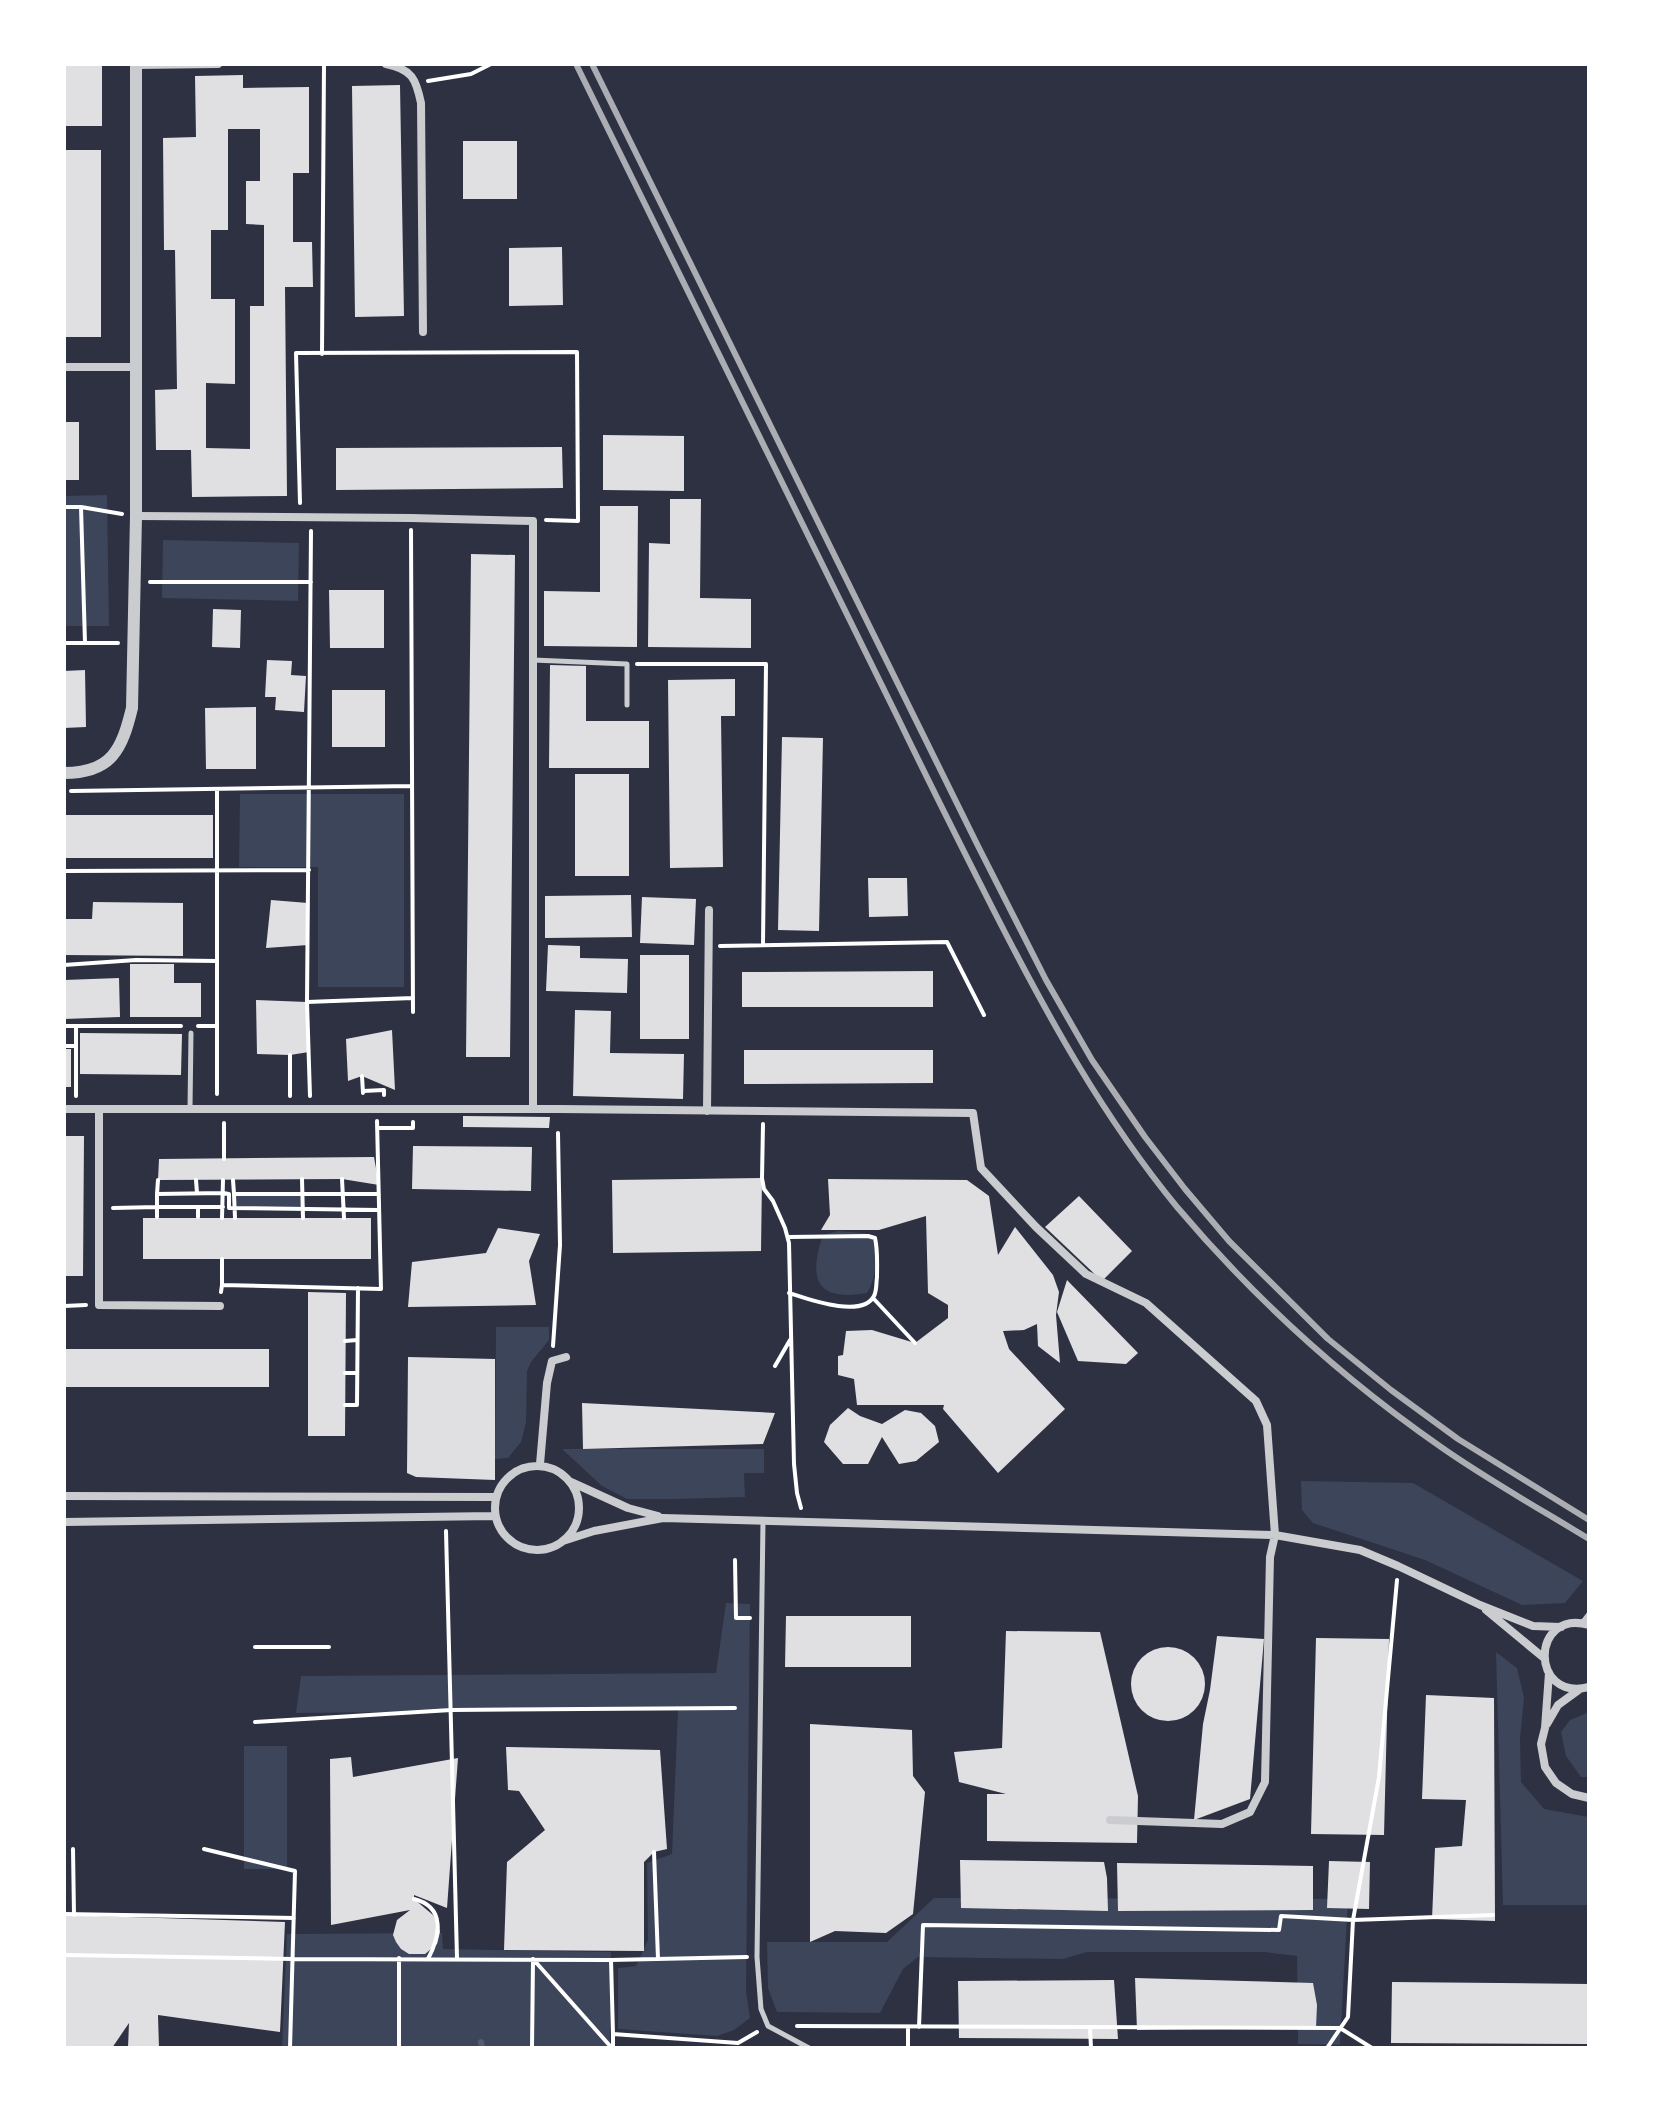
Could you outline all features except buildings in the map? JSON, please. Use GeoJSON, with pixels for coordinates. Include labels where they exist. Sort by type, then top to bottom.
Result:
{"type":"FeatureCollection","features":[{"type":"Feature","properties":{"kind":"street"},"geometry":{"type":"LineString","coordinates":[[68,773],[98,767],[113,757],[125,735],[132,708],[137,367],[136,64],[218,64]]}},
{"type":"Feature","properties":{"kind":"street"},"geometry":{"type":"LineString","coordinates":[[386,64],[398,66],[409,73],[417,83],[421,103],[423,332]]}},
{"type":"Feature","properties":{"kind":"street"},"geometry":{"type":"LineString","coordinates":[[64,367],[137,367]]}},
{"type":"Feature","properties":{"kind":"street"},"geometry":{"type":"LineString","coordinates":[[136,516],[533,521],[533,1109]]}},
{"type":"Feature","properties":{"kind":"street"},"geometry":{"type":"LineString","coordinates":[[707,1111],[709,910]]}},
{"type":"Feature","properties":{"kind":"street"},"geometry":{"type":"LineString","coordinates":[[64,1109],[973,1113],[981,1168],[1036,1227],[1086,1274],[1146,1303],[1256,1401],[1267,1425],[1275,1535],[1270,1557],[1265,1782],[1250,1812],[1222,1824],[1110,1820]]}},
{"type":"Feature","properties":{"kind":"street"},"geometry":{"type":"LineString","coordinates":[[99,1109],[99,1305],[220,1306]]}},
{"type":"Feature","properties":{"kind":"street"},"geometry":{"type":"LineString","coordinates":[[540,1464],[547,1383],[552,1361],[566,1357]]}},
{"type":"Feature","properties":{"kind":"street"},"geometry":{"type":"LineString","coordinates":[[663,1518],[598,1496],[571,1482],[560,1472],[540,1464],[512,1473],[495,1497],[494,1516],[500,1530],[510,1541],[536,1551],[594,1531],[663,1518],[1275,1535],[1360,1550],[1533,1626],[1561,1627]]}},
{"type":"Feature","properties":{"kind":"street"},"geometry":{"type":"LineString","coordinates":[[563,1541],[576,1524],[580,1510],[578,1495],[571,1482]]}},
{"type":"Feature","properties":{"kind":"street"},"geometry":{"type":"LineString","coordinates":[[64,1496],[495,1497]]}},
{"type":"Feature","properties":{"kind":"street"},"geometry":{"type":"LineString","coordinates":[[64,1522],[494,1516]]}},
{"type":"Feature","properties":{"kind":"street"},"geometry":{"type":"LineString","coordinates":[[1480,1605],[1544,1658]]}},
{"type":"Feature","properties":{"kind":"street"},"geometry":{"type":"LineString","coordinates":[[1585,1624],[1571,1623],[1561,1627],[1548,1640],[1544,1658],[1549,1673],[1541,1744],[1545,1767],[1556,1783],[1572,1794],[1589,1798]]}},
{"type":"Feature","properties":{"kind":"street"},"geometry":{"type":"LineString","coordinates":[[1549,1673],[1562,1686],[1584,1688]]}},
{"type":"Feature","properties":{"kind":"street"},"geometry":{"type":"LineString","coordinates":[[1545,1728],[1558,1705],[1584,1688]]}},
{"type":"Feature","properties":{"kind":"lane"},"geometry":{"type":"LineString","coordinates":[[532,660],[627,664],[627,705]]}},
{"type":"Feature","properties":{"kind":"lane"},"geometry":{"type":"LineString","coordinates":[[190,1109],[191,1033]]}},
{"type":"Feature","properties":{"kind":"lane"},"geometry":{"type":"LineString","coordinates":[[763,1520],[757,1957],[761,2009],[768,2026],[809,2048]]}},
{"type":"Feature","properties":{"kind":"lane"},"geometry":{"type":"LineString","coordinates":[[1585,1624],[1589,1614]]}},
{"type":"Feature","properties":{"kind":"path"},"geometry":{"type":"LineString","coordinates":[[322,354],[324,64]]}},
{"type":"Feature","properties":{"kind":"path"},"geometry":{"type":"LineString","coordinates":[[417,83],[471,74],[491,64]]}},
{"type":"Feature","properties":{"kind":"path"},"geometry":{"type":"LineString","coordinates":[[300,517],[296,353],[577,352],[578,521],[561,520]]}},
{"type":"Feature","properties":{"kind":"path"},"geometry":{"type":"LineString","coordinates":[[64,507],[136,516]]}},
{"type":"Feature","properties":{"kind":"path"},"geometry":{"type":"LineString","coordinates":[[81,507],[85,643]]}},
{"type":"Feature","properties":{"kind":"path"},"geometry":{"type":"LineString","coordinates":[[310,1109],[307,1002],[311,517]]}},
{"type":"Feature","properties":{"kind":"path"},"geometry":{"type":"LineString","coordinates":[[411,518],[413,1012]]}},
{"type":"Feature","properties":{"kind":"path"},"geometry":{"type":"LineString","coordinates":[[135,582],[311,582]]}},
{"type":"Feature","properties":{"kind":"path"},"geometry":{"type":"LineString","coordinates":[[64,643],[134,643]]}},
{"type":"Feature","properties":{"kind":"path"},"geometry":{"type":"LineString","coordinates":[[627,664],[766,664],[763,945]]}},
{"type":"Feature","properties":{"kind":"path"},"geometry":{"type":"LineString","coordinates":[[68,773],[69,791],[412,786]]}},
{"type":"Feature","properties":{"kind":"path"},"geometry":{"type":"LineString","coordinates":[[217,789],[217,1109]]}},
{"type":"Feature","properties":{"kind":"path"},"geometry":{"type":"LineString","coordinates":[[64,871],[309,870]]}},
{"type":"Feature","properties":{"kind":"path"},"geometry":{"type":"LineString","coordinates":[[709,946],[947,942],[984,1015]]}},
{"type":"Feature","properties":{"kind":"path"},"geometry":{"type":"LineString","coordinates":[[64,965],[136,960],[217,961]]}},
{"type":"Feature","properties":{"kind":"path"},"geometry":{"type":"LineString","coordinates":[[307,1002],[413,998]]}},
{"type":"Feature","properties":{"kind":"path"},"geometry":{"type":"LineString","coordinates":[[64,1026],[217,1026]]}},
{"type":"Feature","properties":{"kind":"path"},"geometry":{"type":"LineString","coordinates":[[76,1026],[76,1109]]}},
{"type":"Feature","properties":{"kind":"path"},"geometry":{"type":"LineString","coordinates":[[64,1046],[76,1046]]}},
{"type":"Feature","properties":{"kind":"path"},"geometry":{"type":"LineString","coordinates":[[290,1055],[290,1100]]}},
{"type":"Feature","properties":{"kind":"path"},"geometry":{"type":"LineString","coordinates":[[362,1076],[363,1099]]}},
{"type":"Feature","properties":{"kind":"path"},"geometry":{"type":"LineString","coordinates":[[763,1111],[764,1189],[773,1201],[788,1237],[794,1464],[804,1522]]}},
{"type":"Feature","properties":{"kind":"path"},"geometry":{"type":"LineString","coordinates":[[224,1122],[224,1159]]}},
{"type":"Feature","properties":{"kind":"path"},"geometry":{"type":"LineString","coordinates":[[222,1285],[381,1289],[377,1128]]}},
{"type":"Feature","properties":{"kind":"path"},"geometry":{"type":"LineString","coordinates":[[552,1361],[560,1245],[558,1133]]}},
{"type":"Feature","properties":{"kind":"path"},"geometry":{"type":"LineString","coordinates":[[302,1179],[303,1218]]}},
{"type":"Feature","properties":{"kind":"path"},"geometry":{"type":"LineString","coordinates":[[342,1179],[344,1218]]}},
{"type":"Feature","properties":{"kind":"path"},"geometry":{"type":"LineString","coordinates":[[157,1217],[158,1180]]}},
{"type":"Feature","properties":{"kind":"path"},"geometry":{"type":"LineString","coordinates":[[196,1180],[197,1193]]}},
{"type":"Feature","properties":{"kind":"path"},"geometry":{"type":"LineString","coordinates":[[222,1218],[223,1180]]}},
{"type":"Feature","properties":{"kind":"path"},"geometry":{"type":"LineString","coordinates":[[233,1180],[235,1218]]}},
{"type":"Feature","properties":{"kind":"path"},"geometry":{"type":"LineString","coordinates":[[157,1194],[229,1194],[229,1208],[379,1210]]}},
{"type":"Feature","properties":{"kind":"path"},"geometry":{"type":"LineString","coordinates":[[234,1194],[379,1194]]}},
{"type":"Feature","properties":{"kind":"path"},"geometry":{"type":"LineString","coordinates":[[198,1207],[198,1217]]}},
{"type":"Feature","properties":{"kind":"path"},"geometry":{"type":"LineString","coordinates":[[109,1208],[223,1207]]}},
{"type":"Feature","properties":{"kind":"path"},"geometry":{"type":"LineString","coordinates":[[788,1237],[868,1236],[875,1238],[878,1248],[876,1290],[866,1304],[845,1307],[789,1293]]}},
{"type":"Feature","properties":{"kind":"path"},"geometry":{"type":"LineString","coordinates":[[220,1306],[222,1259]]}},
{"type":"Feature","properties":{"kind":"path"},"geometry":{"type":"LineString","coordinates":[[345,1405],[357,1405],[358,1288]]}},
{"type":"Feature","properties":{"kind":"path"},"geometry":{"type":"LineString","coordinates":[[873,1298],[915,1343]]}},
{"type":"Feature","properties":{"kind":"path"},"geometry":{"type":"LineString","coordinates":[[64,1306],[99,1305]]}},
{"type":"Feature","properties":{"kind":"path"},"geometry":{"type":"LineString","coordinates":[[345,1341],[357,1340]]}},
{"type":"Feature","properties":{"kind":"path"},"geometry":{"type":"LineString","coordinates":[[775,1366],[790,1340]]}},
{"type":"Feature","properties":{"kind":"path"},"geometry":{"type":"LineString","coordinates":[[345,1373],[357,1373]]}},
{"type":"Feature","properties":{"kind":"path"},"geometry":{"type":"LineString","coordinates":[[445,1517],[457,1959]]}},
{"type":"Feature","properties":{"kind":"path"},"geometry":{"type":"LineString","coordinates":[[735,1560],[736,1618]]}},
{"type":"Feature","properties":{"kind":"path"},"geometry":{"type":"LineString","coordinates":[[1327,2048],[1348,2017],[1353,1920],[1379,1777],[1398,1566]]}},
{"type":"Feature","properties":{"kind":"path"},"geometry":{"type":"LineString","coordinates":[[255,1647],[329,1647]]}},
{"type":"Feature","properties":{"kind":"path"},"geometry":{"type":"LineString","coordinates":[[255,1722],[451,1710],[735,1708]]}},
{"type":"Feature","properties":{"kind":"path"},"geometry":{"type":"LineString","coordinates":[[73,1849],[74,1915]]}},
{"type":"Feature","properties":{"kind":"path"},"geometry":{"type":"LineString","coordinates":[[204,1849],[295,1871],[290,2048]]}},
{"type":"Feature","properties":{"kind":"path"},"geometry":{"type":"LineString","coordinates":[[654,1852],[658,1959]]}},
{"type":"Feature","properties":{"kind":"path"},"geometry":{"type":"LineString","coordinates":[[414,1899],[427,1903],[435,1913],[438,1928],[436,1943],[428,1959]]}},
{"type":"Feature","properties":{"kind":"path"},"geometry":{"type":"LineString","coordinates":[[64,1914],[294,1918]]}},
{"type":"Feature","properties":{"kind":"path"},"geometry":{"type":"LineString","coordinates":[[919,2027],[923,1925],[1279,1930],[1281,1916],[1353,1920],[1493,1915]]}},
{"type":"Feature","properties":{"kind":"path"},"geometry":{"type":"LineString","coordinates":[[64,1955],[611,1960],[757,1957]]}},
{"type":"Feature","properties":{"kind":"path"},"geometry":{"type":"LineString","coordinates":[[399,1958],[399,2048]]}},
{"type":"Feature","properties":{"kind":"path"},"geometry":{"type":"LineString","coordinates":[[532,2048],[533,1959]]}},
{"type":"Feature","properties":{"kind":"path"},"geometry":{"type":"LineString","coordinates":[[533,1959],[612,2048]]}},
{"type":"Feature","properties":{"kind":"path"},"geometry":{"type":"LineString","coordinates":[[611,1960],[612,2048]]}},
{"type":"Feature","properties":{"kind":"path"},"geometry":{"type":"LineString","coordinates":[[613,2034],[738,2043],[768,2026],[1340,2028],[1372,2048]]}},
{"type":"Feature","properties":{"kind":"path"},"geometry":{"type":"LineString","coordinates":[[908,2027],[908,2048]]}},
{"type":"Feature","properties":{"kind":"path"},"geometry":{"type":"LineString","coordinates":[[1090,2028],[1091,2048]]}},
{"type":"Feature","properties":{"kind":"shaded area"},"geometry":{"type":"Polygon","coordinates":[[[107,495],[109,626],[64,626],[64,496],[107,495]]]}},
{"type":"Feature","properties":{"kind":"shaded area"},"geometry":{"type":"Polygon","coordinates":[[[163,540],[299,543],[298,601],[162,598],[163,540]]]}},
{"type":"Feature","properties":{"kind":"shaded area"},"geometry":{"type":"Polygon","coordinates":[[[240,794],[404,794],[404,987],[318,987],[318,867],[239,867],[240,794]]]}},
{"type":"Feature","properties":{"kind":"shaded area"},"geometry":{"type":"Polygon","coordinates":[[[234,1194],[302,1194],[303,1209],[235,1208],[234,1194]]]}},
{"type":"Feature","properties":{"kind":"shaded area"},"geometry":{"type":"Polygon","coordinates":[[[838,1231],[872,1236],[876,1265],[867,1293],[836,1294],[820,1284],[816,1264],[823,1235],[838,1231]]]}},
{"type":"Feature","properties":{"kind":"shaded area"},"geometry":{"type":"Polygon","coordinates":[[[496,1327],[549,1327],[549,1340],[527,1371],[526,1423],[521,1442],[508,1458],[495,1459],[496,1327]]]}},
{"type":"Feature","properties":{"kind":"shaded area"},"geometry":{"type":"Polygon","coordinates":[[[562,1449],[764,1449],[764,1473],[744,1473],[745,1497],[627,1499],[602,1486],[562,1449]]]}},
{"type":"Feature","properties":{"kind":"shaded area"},"geometry":{"type":"Polygon","coordinates":[[[1301,1481],[1413,1483],[1583,1581],[1565,1603],[1522,1605],[1425,1560],[1313,1523],[1302,1510],[1301,1481]]]}},
{"type":"Feature","properties":{"kind":"shaded area"},"geometry":{"type":"Polygon","coordinates":[[[726,1603],[750,1604],[746,1992],[750,2018],[734,2030],[717,2036],[618,2029],[618,1968],[636,1966],[648,1940],[647,1863],[672,1854],[678,1709],[296,1713],[301,1676],[716,1673],[726,1603]]]}},
{"type":"Feature","properties":{"kind":"shaded area"},"geometry":{"type":"Polygon","coordinates":[[[1496,1652],[1517,1668],[1524,1698],[1520,1738],[1521,1782],[1544,1809],[1589,1817],[1589,1905],[1503,1905],[1496,1652]]]}},
{"type":"Feature","properties":{"kind":"shaded area"},"geometry":{"type":"Polygon","coordinates":[[[1589,1712],[1589,1777],[1581,1777],[1566,1756],[1561,1732],[1570,1720],[1589,1712]]]}},
{"type":"Feature","properties":{"kind":"shaded area"},"geometry":{"type":"Polygon","coordinates":[[[244,1746],[287,1746],[287,1869],[244,1869],[244,1746]]]}},
{"type":"Feature","properties":{"kind":"shaded area"},"geometry":{"type":"Polygon","coordinates":[[[934,1898],[1348,1899],[1340,2045],[1298,2044],[1297,1956],[1265,1952],[1087,1952],[1063,1959],[918,1957],[903,1969],[880,2013],[777,2012],[768,1988],[767,1942],[887,1942],[934,1898]]]}},
{"type":"Feature","properties":{"kind":"shaded area"},"geometry":{"type":"Polygon","coordinates":[[[442,1933],[443,1949],[611,1952],[610,2048],[282,2048],[287,1934],[442,1933]]]}},
{"type":"Feature","properties":{"kind":"waterway"},"geometry":{"type":"LineString","coordinates":[[481,2042],[482,2048]]}},
{"type":"Feature","properties":{"kind":"railway"},"geometry":{"type":"LineString","coordinates":[[576,64],[994,911],[1056,1027],[1125,1137],[1206,1241],[1301,1336],[1369,1394],[1441,1447],[1589,1539]]}},
{"type":"Feature","properties":{"kind":"railway"},"geometry":{"type":"LineString","coordinates":[[592,64],[978,846],[1046,980],[1092,1060],[1185,1189],[1229,1241],[1328,1339],[1458,1439],[1589,1520]]}}]}
